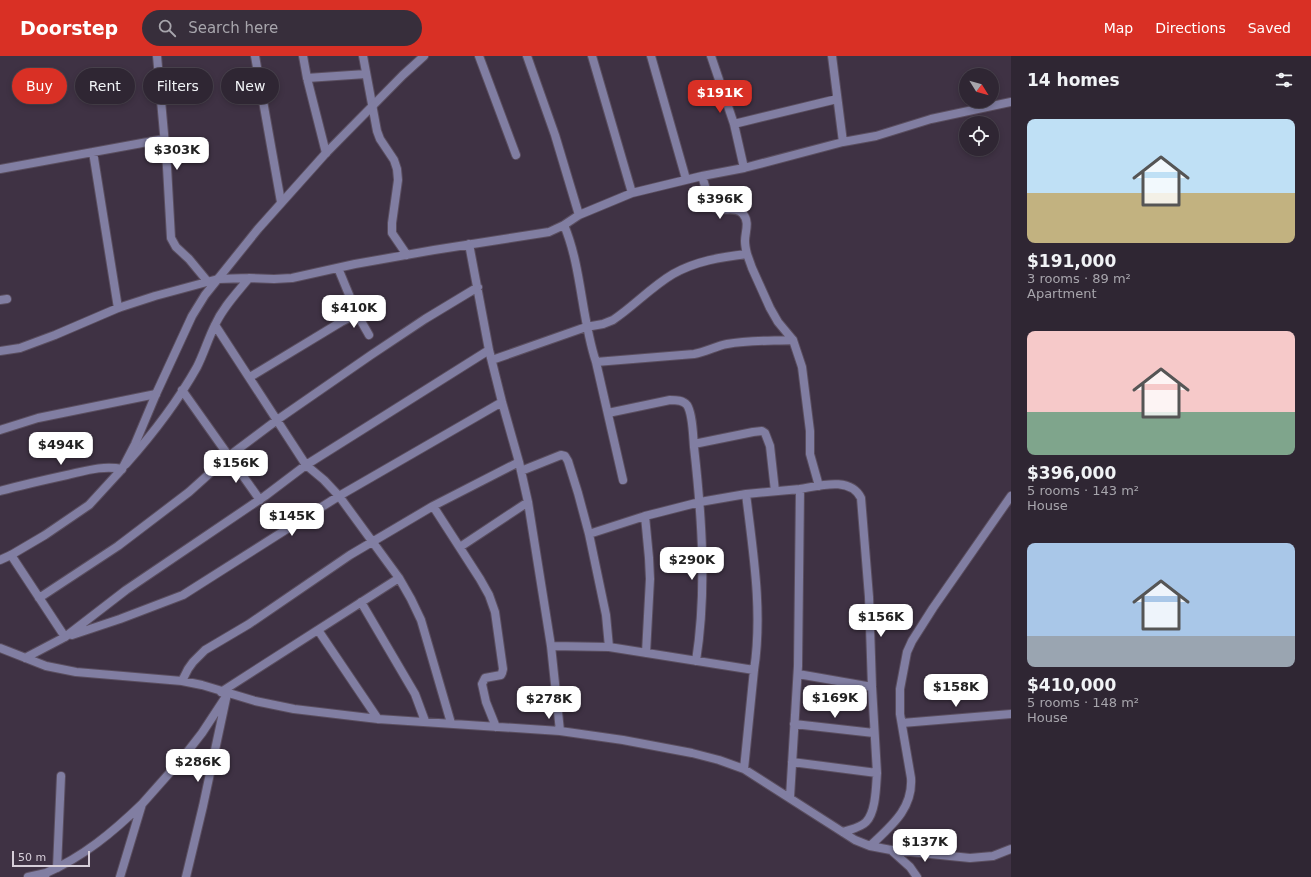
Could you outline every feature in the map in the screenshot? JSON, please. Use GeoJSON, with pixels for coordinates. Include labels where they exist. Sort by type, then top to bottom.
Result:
{"type":"FeatureCollection","features":[{"type":"Feature","properties":{"kind":"street"},"geometry":{"type":"LineString","coordinates":[[157,56],[171,238],[176,247],[189,259],[208,282]]}},
{"type":"Feature","properties":{"kind":"street"},"geometry":{"type":"LineString","coordinates":[[255,56],[281,202]]}},
{"type":"Feature","properties":{"kind":"street"},"geometry":{"type":"LineString","coordinates":[[303,56],[326,153]]}},
{"type":"Feature","properties":{"kind":"street"},"geometry":{"type":"LineString","coordinates":[[363,56],[371,107],[377,131],[380,139],[394,160],[397,169],[398,180],[392,233],[407,255]]}},
{"type":"Feature","properties":{"kind":"street"},"geometry":{"type":"LineString","coordinates":[[123,467],[135,444],[192,316],[205,295],[281,202],[371,107],[424,56]]}},
{"type":"Feature","properties":{"kind":"street"},"geometry":{"type":"LineString","coordinates":[[479,56],[516,155]]}},
{"type":"Feature","properties":{"kind":"street"},"geometry":{"type":"LineString","coordinates":[[527,56],[555,135],[579,215]]}},
{"type":"Feature","properties":{"kind":"street"},"geometry":{"type":"LineString","coordinates":[[592,56],[632,193]]}},
{"type":"Feature","properties":{"kind":"street"},"geometry":{"type":"LineString","coordinates":[[651,56],[686,179]]}},
{"type":"Feature","properties":{"kind":"street"},"geometry":{"type":"LineString","coordinates":[[713,56],[734,124],[744,168]]}},
{"type":"Feature","properties":{"kind":"street"},"geometry":{"type":"LineString","coordinates":[[832,56],[843,142]]}},
{"type":"Feature","properties":{"kind":"street"},"geometry":{"type":"LineString","coordinates":[[307,78],[366,74]]}},
{"type":"Feature","properties":{"kind":"street"},"geometry":{"type":"LineString","coordinates":[[734,124],[837,99]]}},
{"type":"Feature","properties":{"kind":"street"},"geometry":{"type":"LineString","coordinates":[[0,351],[27,345],[55,335],[118,308],[155,296],[218,279],[292,278],[407,255],[549,232],[564,225],[579,215],[632,193],[686,179],[744,168],[843,142],[876,136],[931,119],[1011,102]]}},
{"type":"Feature","properties":{"kind":"street"},"geometry":{"type":"LineString","coordinates":[[0,169],[164,139]]}},
{"type":"Feature","properties":{"kind":"street"},"geometry":{"type":"LineString","coordinates":[[93,152],[118,308]]}},
{"type":"Feature","properties":{"kind":"street"},"geometry":{"type":"LineString","coordinates":[[702,176],[713,207],[721,210],[737,210],[746,218],[745,248],[752,268],[770,308],[778,322],[793,340],[802,367],[810,431],[810,454],[819,486]]}},
{"type":"Feature","properties":{"kind":"street"},"geometry":{"type":"LineString","coordinates":[[564,225],[572,246],[586,327],[596,362],[623,480]]}},
{"type":"Feature","properties":{"kind":"street"},"geometry":{"type":"LineString","coordinates":[[469,244],[489,350],[519,462],[528,502],[551,646],[560,731]]}},
{"type":"Feature","properties":{"kind":"street"},"geometry":{"type":"LineString","coordinates":[[492,360],[586,327],[604,324],[614,320],[672,275],[690,266],[716,258],[747,254]]}},
{"type":"Feature","properties":{"kind":"street"},"geometry":{"type":"LineString","coordinates":[[338,268],[357,314],[369,335]]}},
{"type":"Feature","properties":{"kind":"street"},"geometry":{"type":"LineString","coordinates":[[0,560],[45,535],[89,505],[108,486],[162,419],[182,390],[196,367],[215,325],[232,298],[249,278]]}},
{"type":"Feature","properties":{"kind":"street"},"geometry":{"type":"LineString","coordinates":[[39,598],[118,546],[189,492],[229,456],[277,420],[425,319],[478,287]]}},
{"type":"Feature","properties":{"kind":"street"},"geometry":{"type":"LineString","coordinates":[[250,377],[341,322],[357,314]]}},
{"type":"Feature","properties":{"kind":"street"},"geometry":{"type":"LineString","coordinates":[[215,325],[306,465],[324,480],[339,496],[398,578],[411,599],[421,620],[451,723]]}},
{"type":"Feature","properties":{"kind":"street"},"geometry":{"type":"LineString","coordinates":[[596,362],[702,353],[726,344],[742,342],[793,340]]}},
{"type":"Feature","properties":{"kind":"street"},"geometry":{"type":"LineString","coordinates":[[66,637],[126,590],[260,500],[306,465],[489,350]]}},
{"type":"Feature","properties":{"kind":"street"},"geometry":{"type":"LineString","coordinates":[[182,390],[260,500]]}},
{"type":"Feature","properties":{"kind":"street"},"geometry":{"type":"LineString","coordinates":[[0,430],[38,418],[156,394]]}},
{"type":"Feature","properties":{"kind":"street"},"geometry":{"type":"LineString","coordinates":[[608,413],[670,400],[677,400],[687,405],[694,444],[700,502],[702,607],[696,661]]}},
{"type":"Feature","properties":{"kind":"street"},"geometry":{"type":"LineString","coordinates":[[25,658],[66,637],[120,619],[183,595],[339,496],[502,402]]}},
{"type":"Feature","properties":{"kind":"street"},"geometry":{"type":"LineString","coordinates":[[694,444],[762,431],[765,433],[770,446],[775,491]]}},
{"type":"Feature","properties":{"kind":"street"},"geometry":{"type":"LineString","coordinates":[[521,471],[561,455],[565,456],[568,461],[589,534],[605,608],[609,647]]}},
{"type":"Feature","properties":{"kind":"street"},"geometry":{"type":"LineString","coordinates":[[182,681],[190,665],[205,650],[249,624],[350,556],[433,506],[519,462]]}},
{"type":"Feature","properties":{"kind":"street"},"geometry":{"type":"LineString","coordinates":[[0,491],[101,467],[123,467]]}},
{"type":"Feature","properties":{"kind":"street"},"geometry":{"type":"LineString","coordinates":[[589,534],[645,516],[700,502],[746,494],[837,484],[856,490],[860,498],[869,597],[877,773],[871,814],[866,822],[858,827],[843,832]]}},
{"type":"Feature","properties":{"kind":"street"},"geometry":{"type":"LineString","coordinates":[[790,797],[798,674],[800,489]]}},
{"type":"Feature","properties":{"kind":"street"},"geometry":{"type":"LineString","coordinates":[[744,769],[758,628],[754,569],[746,494]]}},
{"type":"Feature","properties":{"kind":"street"},"geometry":{"type":"LineString","coordinates":[[870,846],[905,809],[912,787],[900,714],[900,689],[902,671],[912,641],[933,608],[1011,496]]}},
{"type":"Feature","properties":{"kind":"street"},"geometry":{"type":"LineString","coordinates":[[460,547],[528,502]]}},
{"type":"Feature","properties":{"kind":"street"},"geometry":{"type":"LineString","coordinates":[[433,506],[480,579],[489,595],[495,612],[503,669],[501,675],[485,678],[482,684],[486,702],[496,726]]}},
{"type":"Feature","properties":{"kind":"street"},"geometry":{"type":"LineString","coordinates":[[645,516],[650,579],[646,653]]}},
{"type":"Feature","properties":{"kind":"street"},"geometry":{"type":"LineString","coordinates":[[11,555],[66,637]]}},
{"type":"Feature","properties":{"kind":"street"},"geometry":{"type":"LineString","coordinates":[[28,877],[46,875],[90,849],[118,827],[142,804],[181,760],[202,733],[224,693],[398,578]]}},
{"type":"Feature","properties":{"kind":"street"},"geometry":{"type":"LineString","coordinates":[[361,602],[415,694],[425,721]]}},
{"type":"Feature","properties":{"kind":"street"},"geometry":{"type":"LineString","coordinates":[[318,630],[378,719]]}},
{"type":"Feature","properties":{"kind":"street"},"geometry":{"type":"LineString","coordinates":[[551,646],[609,647],[754,670]]}},
{"type":"Feature","properties":{"kind":"street"},"geometry":{"type":"LineString","coordinates":[[1,651],[46,666],[76,672],[182,681],[202,685],[224,693],[255,701],[294,709],[378,719],[560,731],[623,740],[692,753],[719,760],[744,769],[855,840],[870,846],[891,850],[970,858],[993,856],[1011,849]]}},
{"type":"Feature","properties":{"kind":"street"},"geometry":{"type":"LineString","coordinates":[[798,674],[872,687]]}},
{"type":"Feature","properties":{"kind":"street"},"geometry":{"type":"LineString","coordinates":[[186,877],[203,806],[224,693]]}},
{"type":"Feature","properties":{"kind":"street"},"geometry":{"type":"LineString","coordinates":[[902,723],[1011,714]]}},
{"type":"Feature","properties":{"kind":"street"},"geometry":{"type":"LineString","coordinates":[[794,724],[874,733]]}},
{"type":"Feature","properties":{"kind":"street"},"geometry":{"type":"LineString","coordinates":[[792,762],[877,773]]}},
{"type":"Feature","properties":{"kind":"street"},"geometry":{"type":"LineString","coordinates":[[57,868],[61,776]]}},
{"type":"Feature","properties":{"kind":"street"},"geometry":{"type":"LineString","coordinates":[[120,877],[142,804]]}},
{"type":"Feature","properties":{"kind":"street"},"geometry":{"type":"LineString","coordinates":[[891,850],[910,867],[917,877]]}}]}
